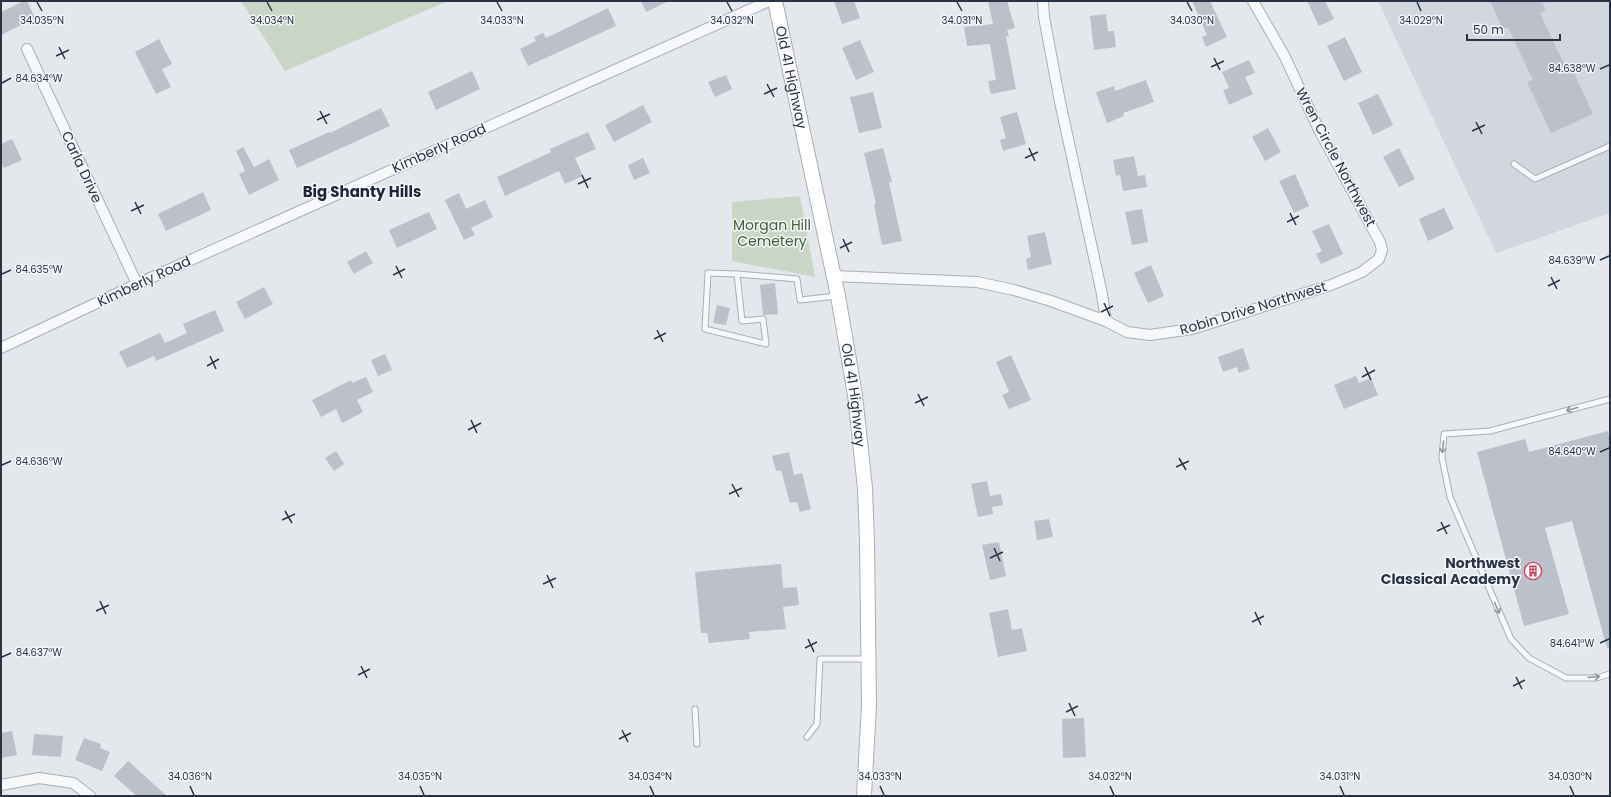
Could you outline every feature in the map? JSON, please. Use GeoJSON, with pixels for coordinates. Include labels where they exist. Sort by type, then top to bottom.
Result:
{"type":"FeatureCollection","features":[{"type":"Feature","properties":{"kind":"main road","name":"Old 41 Highway"},"geometry":{"type":"LineString","coordinates":[[775,1],[834,276],[855,395],[865,488],[868,542],[869,705],[864,796]]}},
{"type":"Feature","properties":{"kind":"street","name":"Kimberly Road"},"geometry":{"type":"LineString","coordinates":[[1,348],[137,284],[769,1]]}},
{"type":"Feature","properties":{"kind":"street"},"geometry":{"type":"LineString","coordinates":[[1043,1],[1044,17],[1060,102],[1102,294],[1106,321]]}},
{"type":"Feature","properties":{"kind":"street","name":"Wren Circle Northwest"},"geometry":{"type":"LineString","coordinates":[[1253,1],[1285,57],[1319,130],[1380,242],[1382,250],[1379,259],[1362,272],[1346,279]]}},
{"type":"Feature","properties":{"kind":"street","name":"Carla Drive"},"geometry":{"type":"LineString","coordinates":[[27,49],[137,284]]}},
{"type":"Feature","properties":{"kind":"street","name":"Robin Drive Northwest"},"geometry":{"type":"LineString","coordinates":[[834,276],[977,282],[1014,290],[1106,321],[1127,332],[1150,335],[1185,330],[1241,314],[1346,279]]}},
{"type":"Feature","properties":{"kind":"street"},"geometry":{"type":"LineString","coordinates":[[1,785],[39,778],[73,783],[90,796]]}},
{"type":"Feature","properties":{"kind":"lane"},"geometry":{"type":"LineString","coordinates":[[1514,164],[1535,179],[1610,146]]}},
{"type":"Feature","properties":{"kind":"lane"},"geometry":{"type":"LineString","coordinates":[[736,274],[742,321],[764,319],[766,344],[705,329],[708,273],[736,274],[797,279],[800,300],[838,296]]}},
{"type":"Feature","properties":{"kind":"lane"},"geometry":{"type":"LineString","coordinates":[[1610,399],[1490,432],[1444,434],[1442,458],[1450,498],[1511,639],[1529,658],[1566,678],[1596,678],[1610,674]]}},
{"type":"Feature","properties":{"kind":"lane"},"geometry":{"type":"LineString","coordinates":[[807,737],[817,724],[820,659],[868,659]]}},
{"type":"Feature","properties":{"kind":"lane"},"geometry":{"type":"LineString","coordinates":[[695,709],[697,744]]}},
{"type":"Feature","properties":{"kind":"shaded area"},"geometry":{"type":"Polygon","coordinates":[[[1378,1],[1610,1],[1610,213],[1496,253],[1378,1]]]}},
{"type":"Feature","properties":{"kind":"green space"},"geometry":{"type":"Polygon","coordinates":[[[241,1],[448,1],[285,71],[241,1]]]}},
{"type":"Feature","properties":{"kind":"green space","name":"Morgan Hill Cemetery"},"geometry":{"type":"Polygon","coordinates":[[[800,196],[815,277],[732,261],[732,202],[800,196]]]}},
{"type":"Feature","properties":{"kind":"building"},"geometry":{"type":"Polygon","coordinates":[[[27,1],[35,18],[1,35],[1,12],[27,1]]]}},
{"type":"Feature","properties":{"kind":"building"},"geometry":{"type":"Polygon","coordinates":[[[641,1],[669,1],[646,12],[641,1]]]}},
{"type":"Feature","properties":{"kind":"building"},"geometry":{"type":"Polygon","coordinates":[[[834,1],[854,1],[860,18],[842,24],[834,1]]]}},
{"type":"Feature","properties":{"kind":"building"},"geometry":{"type":"Polygon","coordinates":[[[988,1],[1007,1],[1015,28],[1007,30],[1009,36],[1006,37],[1016,89],[991,94],[988,81],[996,80],[990,44],[967,46],[964,27],[993,24],[988,1]]]}},
{"type":"Feature","properties":{"kind":"building"},"geometry":{"type":"Polygon","coordinates":[[[1192,1],[1210,1],[1227,37],[1206,47],[1202,37],[1207,35],[1192,1]]]}},
{"type":"Feature","properties":{"kind":"building"},"geometry":{"type":"Polygon","coordinates":[[[1307,1],[1325,1],[1334,19],[1319,26],[1307,1]]]}},
{"type":"Feature","properties":{"kind":"building"},"geometry":{"type":"Polygon","coordinates":[[[1490,1],[1542,1],[1546,10],[1540,13],[1564,64],[1569,62],[1593,114],[1551,133],[1527,82],[1533,80],[1508,27],[1503,29],[1490,1]]]}},
{"type":"Feature","properties":{"kind":"building"},"geometry":{"type":"Polygon","coordinates":[[[608,8],[616,26],[528,66],[520,49],[536,41],[534,37],[543,33],[546,38],[608,8]]]}},
{"type":"Feature","properties":{"kind":"building"},"geometry":{"type":"Polygon","coordinates":[[[1106,14],[1108,31],[1114,31],[1116,47],[1094,50],[1090,16],[1106,14]]]}},
{"type":"Feature","properties":{"kind":"building"},"geometry":{"type":"Polygon","coordinates":[[[1345,37],[1362,72],[1344,81],[1327,46],[1345,37]]]}},
{"type":"Feature","properties":{"kind":"building"},"geometry":{"type":"Polygon","coordinates":[[[159,39],[172,64],[162,69],[171,87],[156,94],[135,52],[159,39]]]}},
{"type":"Feature","properties":{"kind":"building"},"geometry":{"type":"Polygon","coordinates":[[[860,40],[874,72],[856,80],[842,48],[860,40]]]}},
{"type":"Feature","properties":{"kind":"building"},"geometry":{"type":"Polygon","coordinates":[[[1249,60],[1255,73],[1245,77],[1253,94],[1229,105],[1223,90],[1229,88],[1222,72],[1249,60]]]}},
{"type":"Feature","properties":{"kind":"building"},"geometry":{"type":"Polygon","coordinates":[[[472,71],[480,89],[436,110],[428,92],[472,71]]]}},
{"type":"Feature","properties":{"kind":"building"},"geometry":{"type":"Polygon","coordinates":[[[726,75],[732,89],[715,97],[708,82],[726,75]]]}},
{"type":"Feature","properties":{"kind":"building"},"geometry":{"type":"Polygon","coordinates":[[[1146,80],[1154,102],[1123,113],[1124,116],[1107,123],[1096,92],[1114,86],[1115,91],[1146,80]]]}},
{"type":"Feature","properties":{"kind":"building"},"geometry":{"type":"Polygon","coordinates":[[[873,92],[882,128],[859,133],[850,97],[873,92]]]}},
{"type":"Feature","properties":{"kind":"building"},"geometry":{"type":"Polygon","coordinates":[[[1378,94],[1393,125],[1373,135],[1358,103],[1378,94]]]}},
{"type":"Feature","properties":{"kind":"building"},"geometry":{"type":"Polygon","coordinates":[[[643,105],[652,122],[614,142],[605,125],[643,105]]]}},
{"type":"Feature","properties":{"kind":"building"},"geometry":{"type":"Polygon","coordinates":[[[381,108],[390,126],[297,168],[289,150],[329,132],[330,133],[381,108]]]}},
{"type":"Feature","properties":{"kind":"building"},"geometry":{"type":"Polygon","coordinates":[[[1017,112],[1026,144],[1003,151],[1000,140],[1006,138],[1000,117],[1017,112]]]}},
{"type":"Feature","properties":{"kind":"building"},"geometry":{"type":"Polygon","coordinates":[[[1268,128],[1281,152],[1265,161],[1252,137],[1268,128]]]}},
{"type":"Feature","properties":{"kind":"building"},"geometry":{"type":"Polygon","coordinates":[[[588,132],[596,149],[575,158],[583,176],[565,184],[559,171],[505,196],[497,177],[551,152],[550,149],[588,132]]]}},
{"type":"Feature","properties":{"kind":"building"},"geometry":{"type":"Polygon","coordinates":[[[12,139],[22,160],[4,168],[1,161],[1,144],[12,139]]]}},
{"type":"Feature","properties":{"kind":"building"},"geometry":{"type":"Polygon","coordinates":[[[243,147],[254,167],[269,159],[279,180],[249,195],[239,174],[245,171],[236,151],[243,147]]]}},
{"type":"Feature","properties":{"kind":"building"},"geometry":{"type":"Polygon","coordinates":[[[883,148],[892,182],[889,183],[902,241],[882,245],[874,205],[876,204],[864,153],[883,148]]]}},
{"type":"Feature","properties":{"kind":"building"},"geometry":{"type":"Polygon","coordinates":[[[1399,148],[1415,179],[1399,187],[1383,157],[1399,148]]]}},
{"type":"Feature","properties":{"kind":"building"},"geometry":{"type":"Polygon","coordinates":[[[1134,156],[1138,176],[1145,175],[1147,187],[1123,191],[1120,175],[1116,176],[1113,160],[1134,156]]]}},
{"type":"Feature","properties":{"kind":"building"},"geometry":{"type":"Polygon","coordinates":[[[643,158],[650,173],[634,180],[628,165],[643,158]]]}},
{"type":"Feature","properties":{"kind":"building"},"geometry":{"type":"Polygon","coordinates":[[[1295,174],[1309,206],[1294,213],[1279,181],[1295,174]]]}},
{"type":"Feature","properties":{"kind":"building"},"geometry":{"type":"Polygon","coordinates":[[[203,192],[211,210],[166,231],[158,214],[203,192]]]}},
{"type":"Feature","properties":{"kind":"building"},"geometry":{"type":"Polygon","coordinates":[[[459,193],[466,209],[485,200],[493,217],[471,228],[475,235],[464,240],[445,200],[459,193]]]}},
{"type":"Feature","properties":{"kind":"building"},"geometry":{"type":"Polygon","coordinates":[[[1444,208],[1454,229],[1428,241],[1419,219],[1444,208]]]}},
{"type":"Feature","properties":{"kind":"building"},"geometry":{"type":"Polygon","coordinates":[[[1142,209],[1148,242],[1132,245],[1125,212],[1142,209]]]}},
{"type":"Feature","properties":{"kind":"building"},"geometry":{"type":"Polygon","coordinates":[[[429,212],[437,229],[397,248],[389,230],[429,212]]]}},
{"type":"Feature","properties":{"kind":"building"},"geometry":{"type":"Polygon","coordinates":[[[1329,224],[1343,254],[1321,264],[1316,254],[1322,251],[1312,231],[1329,224]]]}},
{"type":"Feature","properties":{"kind":"building"},"geometry":{"type":"Polygon","coordinates":[[[1045,232],[1052,264],[1028,270],[1026,259],[1031,257],[1027,236],[1045,232]]]}},
{"type":"Feature","properties":{"kind":"building"},"geometry":{"type":"Polygon","coordinates":[[[366,251],[373,263],[354,274],[347,262],[366,251]]]}},
{"type":"Feature","properties":{"kind":"building"},"geometry":{"type":"Polygon","coordinates":[[[1151,265],[1164,296],[1148,303],[1134,273],[1151,265]]]}},
{"type":"Feature","properties":{"kind":"building"},"geometry":{"type":"Polygon","coordinates":[[[775,283],[778,314],[763,315],[760,285],[775,283]]]}},
{"type":"Feature","properties":{"kind":"building"},"geometry":{"type":"Polygon","coordinates":[[[264,287],[273,304],[245,319],[236,302],[264,287]]]}},
{"type":"Feature","properties":{"kind":"building"},"geometry":{"type":"Polygon","coordinates":[[[717,305],[730,308],[726,325],[713,323],[717,305]]]}},
{"type":"Feature","properties":{"kind":"building"},"geometry":{"type":"Polygon","coordinates":[[[215,310],[224,331],[156,361],[154,356],[127,368],[119,352],[160,333],[165,343],[187,333],[183,324],[215,310]]]}},
{"type":"Feature","properties":{"kind":"building"},"geometry":{"type":"Polygon","coordinates":[[[1243,348],[1250,369],[1239,373],[1237,367],[1223,372],[1218,357],[1243,348]]]}},
{"type":"Feature","properties":{"kind":"building"},"geometry":{"type":"Polygon","coordinates":[[[385,354],[392,370],[378,376],[371,360],[385,354]]]}},
{"type":"Feature","properties":{"kind":"building"},"geometry":{"type":"Polygon","coordinates":[[[1011,355],[1031,400],[1009,409],[1002,395],[1009,392],[996,362],[1011,355]]]}},
{"type":"Feature","properties":{"kind":"building"},"geometry":{"type":"Polygon","coordinates":[[[1356,376],[1359,383],[1371,378],[1378,395],[1344,409],[1334,385],[1356,376]]]}},
{"type":"Feature","properties":{"kind":"building"},"geometry":{"type":"Polygon","coordinates":[[[366,377],[373,392],[357,400],[363,412],[342,423],[336,409],[321,417],[312,400],[351,380],[352,383],[366,377]]]}},
{"type":"Feature","properties":{"kind":"building","name":"Northwest Classical Academy"},"geometry":{"type":"Polygon","coordinates":[[[1608,431],[1610,440],[1610,648],[1607,648],[1572,521],[1545,528],[1569,614],[1524,626],[1477,452],[1525,439],[1529,452],[1608,431]]]}},
{"type":"Feature","properties":{"kind":"building"},"geometry":{"type":"Polygon","coordinates":[[[336,451],[344,464],[334,471],[325,458],[336,451]]]}},
{"type":"Feature","properties":{"kind":"building"},"geometry":{"type":"Polygon","coordinates":[[[789,452],[794,475],[802,473],[811,509],[800,512],[797,502],[790,503],[781,470],[776,471],[772,456],[789,452]]]}},
{"type":"Feature","properties":{"kind":"building"},"geometry":{"type":"Polygon","coordinates":[[[987,481],[990,496],[1001,494],[1003,505],[992,507],[993,514],[978,517],[971,484],[987,481]]]}},
{"type":"Feature","properties":{"kind":"building"},"geometry":{"type":"Polygon","coordinates":[[[1049,519],[1053,537],[1037,540],[1034,521],[1049,519]]]}},
{"type":"Feature","properties":{"kind":"building"},"geometry":{"type":"Polygon","coordinates":[[[999,542],[1006,576],[990,580],[982,545],[999,542]]]}},
{"type":"Feature","properties":{"kind":"building"},"geometry":{"type":"Polygon","coordinates":[[[781,564],[783,588],[797,587],[799,605],[783,607],[786,629],[749,632],[750,639],[709,643],[707,633],[701,633],[695,572],[781,564]]]}},
{"type":"Feature","properties":{"kind":"building"},"geometry":{"type":"Polygon","coordinates":[[[1008,609],[1012,630],[1022,628],[1027,651],[998,657],[989,613],[1008,609]]]}},
{"type":"Feature","properties":{"kind":"building"},"geometry":{"type":"Polygon","coordinates":[[[1084,718],[1086,757],[1063,758],[1062,719],[1084,718]]]}},
{"type":"Feature","properties":{"kind":"building"},"geometry":{"type":"Polygon","coordinates":[[[12,731],[17,755],[1,758],[1,733],[12,731]]]}},
{"type":"Feature","properties":{"kind":"building"},"geometry":{"type":"Polygon","coordinates":[[[34,734],[63,736],[61,757],[32,755],[34,734]]]}},
{"type":"Feature","properties":{"kind":"building"},"geometry":{"type":"Polygon","coordinates":[[[84,738],[101,744],[100,748],[110,752],[102,771],[75,760],[84,738]]]}},
{"type":"Feature","properties":{"kind":"building"},"geometry":{"type":"Polygon","coordinates":[[[128,761],[167,796],[137,796],[114,776],[128,761]]]}},
{"type":"Feature","properties":{"kind":"place","name":"Northwest Classical Academy"},"geometry":{"type":"Point","coordinates":[1533,571]}},
{"type":"Feature","properties":{"kind":"district","name":"Big Shanty Hills"},"geometry":{"type":"Point","coordinates":[362,192]}}]}
